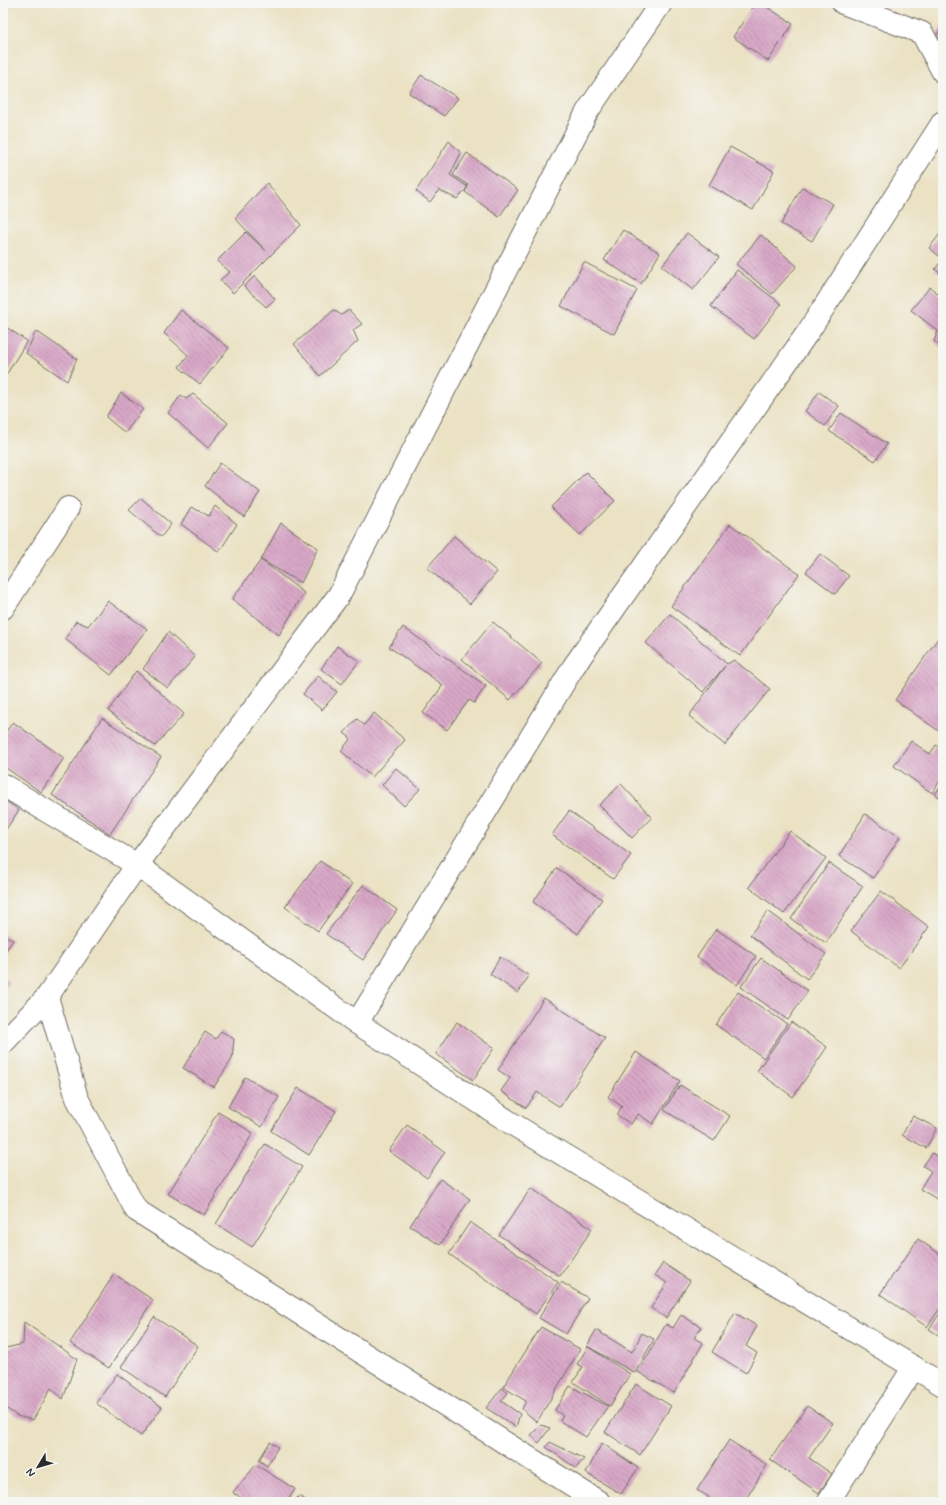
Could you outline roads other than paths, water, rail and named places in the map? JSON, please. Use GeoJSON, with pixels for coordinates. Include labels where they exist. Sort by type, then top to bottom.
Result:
{"type":"FeatureCollection","features":[{"type":"Feature","properties":{"kind":"street"},"geometry":{"type":"LineString","coordinates":[[3,1043],[47,997],[137,865],[339,595],[587,112],[661,3]]}},
{"type":"Feature","properties":{"kind":"street"},"geometry":{"type":"LineString","coordinates":[[843,3],[922,33],[943,72]]}},
{"type":"Feature","properties":{"kind":"street"},"geometry":{"type":"LineString","coordinates":[[357,1023],[574,666],[808,332],[943,122]]}},
{"type":"Feature","properties":{"kind":"street"},"geometry":{"type":"LineString","coordinates":[[3,608],[68,508]]}},
{"type":"Feature","properties":{"kind":"street"},"geometry":{"type":"LineString","coordinates":[[3,785],[137,865],[357,1023],[511,1123],[943,1385]]}},
{"type":"Feature","properties":{"kind":"street"},"geometry":{"type":"LineString","coordinates":[[47,997],[78,1098],[136,1210],[599,1502]]}},
{"type":"Feature","properties":{"kind":"street"},"geometry":{"type":"LineString","coordinates":[[828,1502],[914,1367]]}}]}
